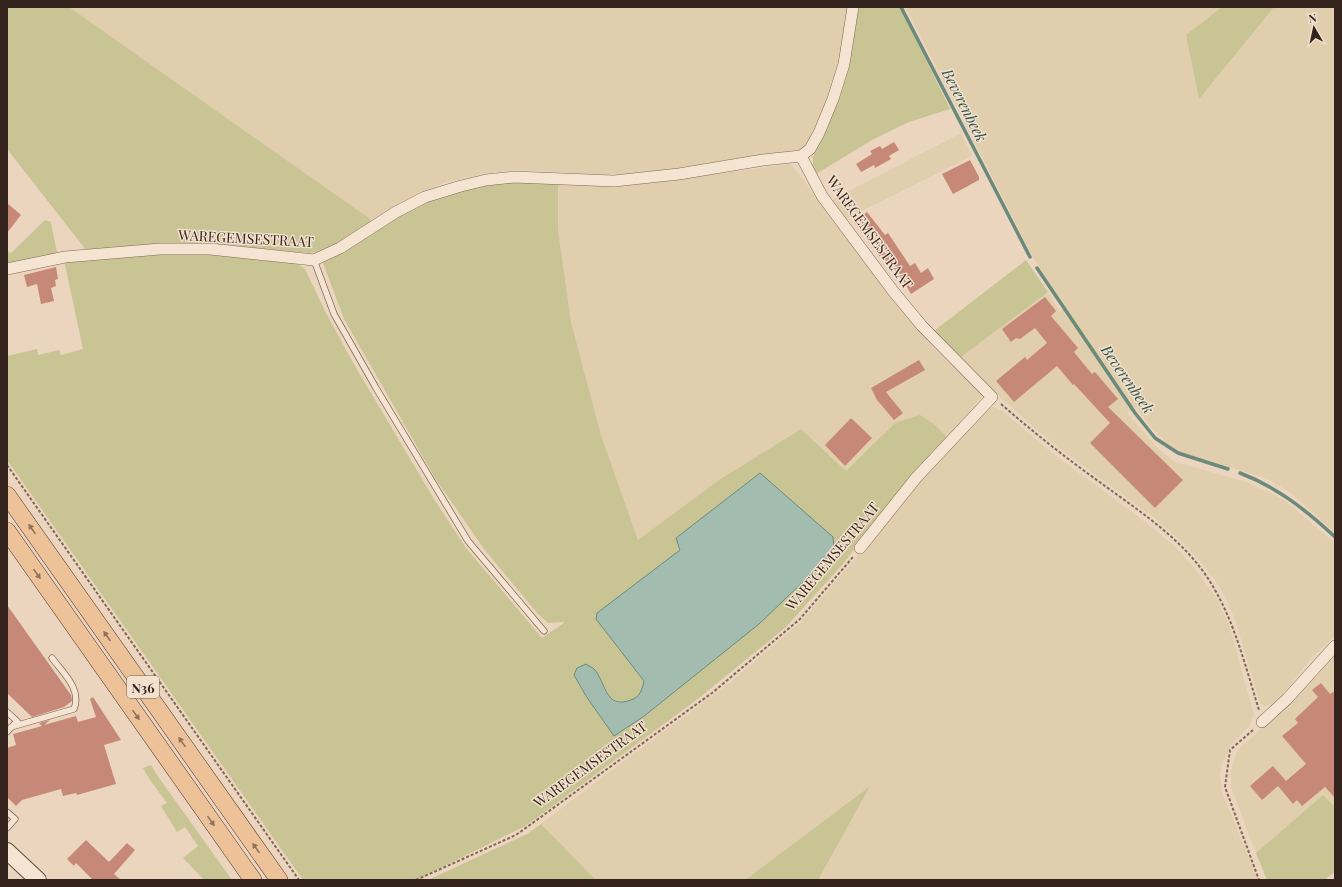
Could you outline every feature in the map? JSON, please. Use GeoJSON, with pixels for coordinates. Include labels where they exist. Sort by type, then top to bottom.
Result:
{"type":"FeatureCollection","features":[{"type":"Feature","properties":{"kind":"main road","name":"N36"},"geometry":{"type":"LineString","coordinates":[[7,495],[279,880]]}},
{"type":"Feature","properties":{"kind":"main road","name":"N36"},"geometry":{"type":"LineString","coordinates":[[7,531],[253,880]]}},
{"type":"Feature","properties":{"kind":"main road"},"geometry":{"type":"LineString","coordinates":[[7,851],[38,880]]}},
{"type":"Feature","properties":{"kind":"street"},"geometry":{"type":"LineString","coordinates":[[801,156],[810,150],[819,134],[833,99],[844,64],[853,7]]}},
{"type":"Feature","properties":{"kind":"street","name":"WAREGEMSESTRAAT"},"geometry":{"type":"LineString","coordinates":[[7,269],[65,257],[160,250],[210,249],[314,260],[340,248],[396,212],[424,197],[473,183],[514,177],[598,181],[630,180],[679,174],[763,160],[801,156],[822,196],[893,291],[922,326],[992,396],[916,478],[860,548]]}},
{"type":"Feature","properties":{"kind":"street"},"geometry":{"type":"LineString","coordinates":[[1262,722],[1287,699],[1335,646]]}},
{"type":"Feature","properties":{"kind":"lane"},"geometry":{"type":"LineString","coordinates":[[314,260],[334,314],[376,388],[468,541],[544,631]]}},
{"type":"Feature","properties":{"kind":"lane"},"geometry":{"type":"LineString","coordinates":[[9,730],[74,709],[77,701],[76,691],[52,658]]}},
{"type":"Feature","properties":{"kind":"lane"},"geometry":{"type":"LineString","coordinates":[[7,712],[17,721],[9,730]]}},
{"type":"Feature","properties":{"kind":"lane"},"geometry":{"type":"LineString","coordinates":[[7,812],[15,819],[7,828]]}},
{"type":"Feature","properties":{"kind":"path"},"geometry":{"type":"LineString","coordinates":[[992,396],[1038,436],[1150,519],[1180,546],[1208,578],[1231,620],[1262,722],[1230,750],[1225,787],[1259,880]]}},
{"type":"Feature","properties":{"kind":"path"},"geometry":{"type":"LineString","coordinates":[[7,465],[299,880]]}},
{"type":"Feature","properties":{"kind":"path","name":"WAREGEMSESTRAAT"},"geometry":{"type":"LineString","coordinates":[[416,880],[516,835],[712,693],[800,619],[860,548]]}},
{"type":"Feature","properties":{"kind":"shaded area"},"geometry":{"type":"Polygon","coordinates":[[[7,7],[69,7],[373,221],[356,234],[324,251],[309,253],[233,246],[177,243],[86,250],[7,149],[7,7]]]}},
{"type":"Feature","properties":{"kind":"shaded area"},"geometry":{"type":"Polygon","coordinates":[[[69,7],[850,7],[841,56],[822,115],[809,143],[798,150],[635,174],[590,174],[519,170],[485,173],[447,182],[421,192],[373,221],[69,7]]]}},
{"type":"Feature","properties":{"kind":"shaded area"},"geometry":{"type":"Polygon","coordinates":[[[857,7],[900,7],[950,109],[909,122],[872,140],[816,174],[813,172],[813,157],[827,121],[857,7]]]}},
{"type":"Feature","properties":{"kind":"shaded area"},"geometry":{"type":"Polygon","coordinates":[[[906,7],[1222,7],[1186,35],[1199,99],[1274,7],[1335,7],[1335,533],[1291,493],[1266,478],[1175,451],[1151,427],[1136,407],[1127,413],[1156,446],[1173,461],[1246,482],[1284,500],[1335,543],[1335,636],[1313,656],[1286,690],[1272,704],[1264,706],[1260,703],[1235,620],[1225,596],[1212,576],[1198,559],[1178,538],[1153,517],[1039,432],[989,387],[961,357],[1048,292],[1060,312],[1066,307],[1034,259],[906,7]]]}},
{"type":"Feature","properties":{"kind":"shaded area"},"geometry":{"type":"Polygon","coordinates":[[[1222,7],[1274,7],[1199,99],[1186,35],[1222,7]]]}},
{"type":"Feature","properties":{"kind":"shaded area"},"geometry":{"type":"Polygon","coordinates":[[[961,133],[972,156],[844,220],[830,201],[961,133]]]}},
{"type":"Feature","properties":{"kind":"shaded area"},"geometry":{"type":"Polygon","coordinates":[[[790,164],[798,172],[835,224],[932,347],[983,395],[948,438],[935,425],[895,423],[846,471],[801,429],[719,480],[638,540],[601,435],[571,322],[558,230],[558,184],[624,186],[790,164]]]}},
{"type":"Feature","properties":{"kind":"shaded area"},"geometry":{"type":"Polygon","coordinates":[[[520,182],[558,184],[558,230],[571,322],[601,435],[638,540],[719,480],[801,429],[846,471],[895,423],[920,415],[935,425],[948,438],[896,496],[842,565],[785,628],[699,698],[527,825],[416,880],[303,880],[7,460],[7,356],[37,349],[38,355],[59,350],[61,355],[83,349],[64,260],[198,251],[280,260],[299,265],[305,269],[326,313],[355,366],[434,499],[466,548],[542,638],[565,622],[548,623],[537,613],[484,549],[435,478],[344,319],[323,263],[345,251],[402,213],[449,193],[499,183],[520,182]],[[760,473],[676,538],[680,550],[597,613],[596,619],[644,681],[639,696],[633,701],[629,702],[619,702],[611,698],[604,691],[594,668],[574,675],[586,696],[614,735],[643,717],[759,624],[830,556],[760,473]]]}},
{"type":"Feature","properties":{"kind":"shaded area"},"geometry":{"type":"Polygon","coordinates":[[[45,220],[51,222],[57,253],[7,264],[7,251],[11,253],[45,220]]]}},
{"type":"Feature","properties":{"kind":"shaded area"},"geometry":{"type":"Polygon","coordinates":[[[1026,260],[1048,292],[961,357],[934,331],[1026,260]]]}},
{"type":"Feature","properties":{"kind":"shaded area"},"geometry":{"type":"Polygon","coordinates":[[[995,407],[1002,411],[1052,453],[1136,515],[1172,544],[1191,564],[1216,597],[1230,628],[1254,715],[1249,726],[1231,745],[1223,761],[1220,774],[1222,792],[1258,880],[818,880],[869,786],[745,880],[596,880],[541,824],[727,685],[802,621],[930,470],[988,408],[995,407]]]}},
{"type":"Feature","properties":{"kind":"shaded area"},"geometry":{"type":"Polygon","coordinates":[[[760,473],[833,537],[834,547],[830,556],[759,624],[643,717],[614,736],[586,696],[574,675],[577,668],[586,664],[594,669],[607,693],[616,701],[622,702],[637,697],[644,681],[596,619],[597,613],[680,550],[676,538],[760,473]]]}},
{"type":"Feature","properties":{"kind":"shaded area"},"geometry":{"type":"Polygon","coordinates":[[[1335,652],[1335,807],[1323,795],[1256,853],[1231,787],[1231,770],[1237,751],[1285,706],[1335,652]]]}},
{"type":"Feature","properties":{"kind":"shaded area"},"geometry":{"type":"Polygon","coordinates":[[[151,765],[232,880],[204,880],[183,858],[198,846],[185,827],[177,832],[161,806],[167,803],[143,768],[151,765]]]}},
{"type":"Feature","properties":{"kind":"shaded area"},"geometry":{"type":"Polygon","coordinates":[[[870,786],[818,880],[745,880],[870,786]]]}},
{"type":"Feature","properties":{"kind":"shaded area"},"geometry":{"type":"Polygon","coordinates":[[[1323,795],[1335,807],[1335,872],[1324,880],[1267,880],[1256,853],[1323,795]]]}},
{"type":"Feature","properties":{"kind":"shaded area"},"geometry":{"type":"Polygon","coordinates":[[[541,824],[596,880],[428,880],[527,834],[541,824]]]}},
{"type":"Feature","properties":{"kind":"building"},"geometry":{"type":"Polygon","coordinates":[[[894,142],[899,150],[889,156],[891,159],[875,168],[874,165],[861,172],[856,164],[872,154],[870,151],[880,146],[882,149],[894,142]]]}},
{"type":"Feature","properties":{"kind":"building"},"geometry":{"type":"Polygon","coordinates":[[[970,160],[979,177],[979,180],[953,194],[942,174],[970,160]]]}},
{"type":"Feature","properties":{"kind":"building"},"geometry":{"type":"Polygon","coordinates":[[[7,203],[21,215],[7,233],[7,203]]]}},
{"type":"Feature","properties":{"kind":"building"},"geometry":{"type":"Polygon","coordinates":[[[867,212],[885,235],[888,233],[910,266],[915,263],[921,273],[928,268],[934,279],[911,294],[891,259],[884,262],[854,222],[867,212]]]}},
{"type":"Feature","properties":{"kind":"building"},"geometry":{"type":"Polygon","coordinates":[[[56,267],[58,279],[55,280],[56,286],[51,288],[54,301],[41,304],[37,284],[27,287],[24,275],[56,267]]]}},
{"type":"Feature","properties":{"kind":"building"},"geometry":{"type":"Polygon","coordinates":[[[1045,297],[1056,311],[1051,316],[1078,348],[1074,352],[1092,374],[1095,372],[1118,399],[1108,407],[1183,480],[1155,508],[1090,443],[1110,423],[1074,384],[1073,385],[1057,366],[1014,402],[996,381],[1025,357],[1027,360],[1047,343],[1035,328],[1020,339],[1016,338],[1011,342],[1002,329],[1045,297]]]}},
{"type":"Feature","properties":{"kind":"building"},"geometry":{"type":"Polygon","coordinates":[[[919,360],[925,370],[886,392],[903,413],[894,420],[877,400],[871,388],[919,360]]]}},
{"type":"Feature","properties":{"kind":"building"},"geometry":{"type":"Polygon","coordinates":[[[851,418],[872,438],[845,466],[825,445],[851,418]]]}},
{"type":"Feature","properties":{"kind":"building"},"geometry":{"type":"Polygon","coordinates":[[[7,605],[71,695],[72,701],[64,707],[32,717],[7,693],[7,605]]]}},
{"type":"Feature","properties":{"kind":"building"},"geometry":{"type":"Polygon","coordinates":[[[1321,683],[1330,694],[1335,691],[1335,798],[1325,787],[1302,806],[1297,800],[1293,804],[1278,786],[1262,800],[1250,786],[1273,766],[1286,781],[1306,764],[1282,736],[1298,723],[1295,719],[1318,697],[1312,690],[1321,683]]]}},
{"type":"Feature","properties":{"kind":"building"},"geometry":{"type":"Polygon","coordinates":[[[93,697],[121,740],[104,745],[116,784],[77,795],[76,793],[63,796],[61,789],[22,800],[16,806],[7,797],[7,748],[16,745],[13,734],[42,726],[39,723],[50,720],[44,725],[76,716],[78,722],[96,717],[90,699],[93,697]]]}},
{"type":"Feature","properties":{"kind":"building"},"geometry":{"type":"Polygon","coordinates":[[[86,840],[109,862],[127,843],[135,850],[114,874],[121,880],[93,880],[76,863],[74,866],[67,859],[86,840]]]}},
{"type":"Feature","properties":{"kind":"waterway","name":"Beverenbeek"},"geometry":{"type":"LineString","coordinates":[[901,7],[1030,257]]}},
{"type":"Feature","properties":{"kind":"waterway","name":"Beverenbeek"},"geometry":{"type":"LineString","coordinates":[[1037,268],[1135,413],[1155,438],[1178,453],[1228,469]]}},
{"type":"Feature","properties":{"kind":"waterway","name":"Beverenbeek"},"geometry":{"type":"LineString","coordinates":[[1240,473],[1279,492],[1335,537]]}}]}
